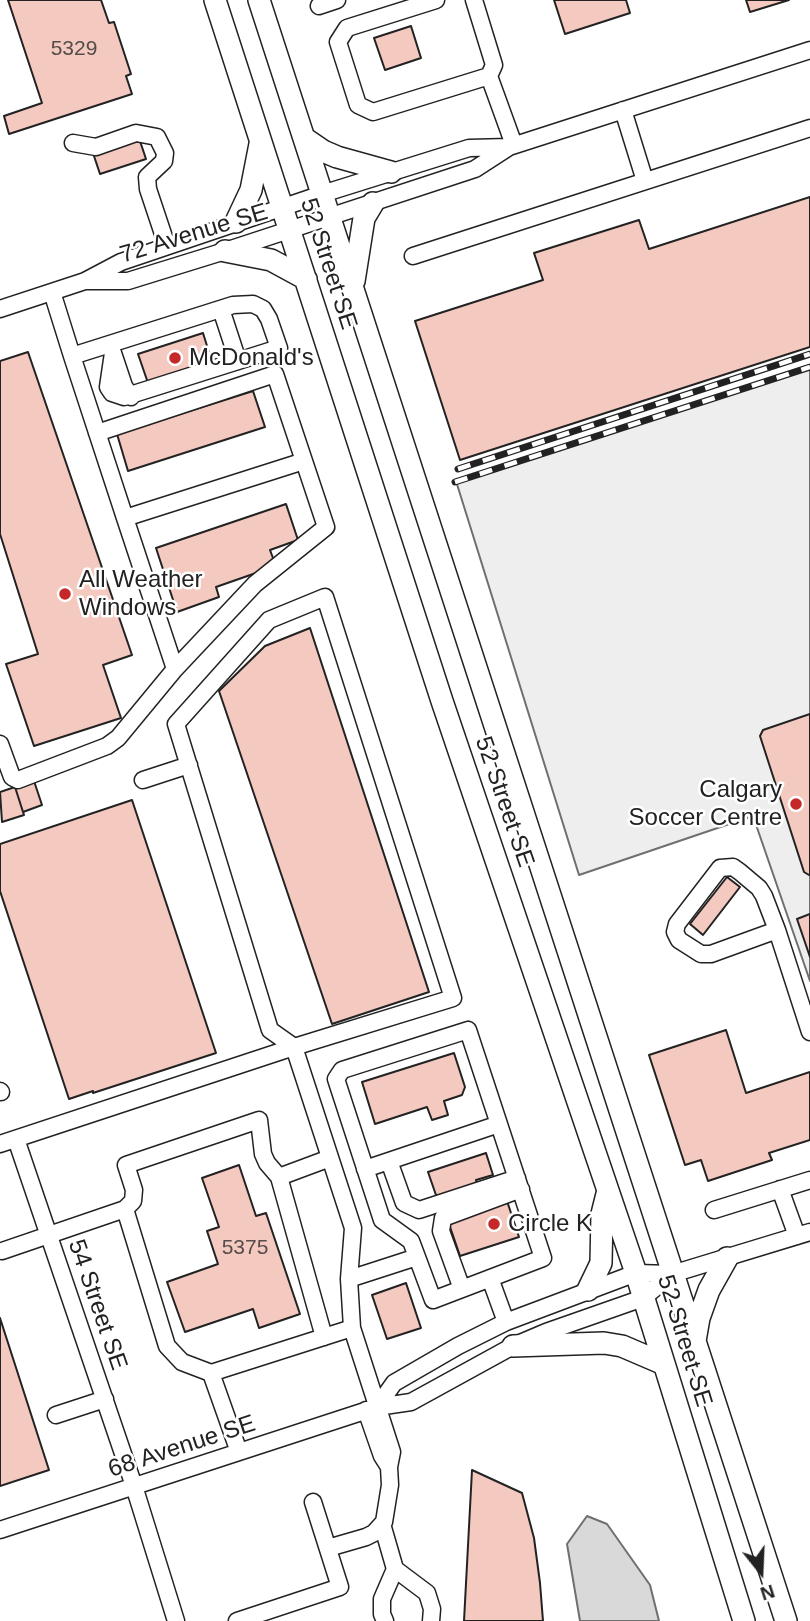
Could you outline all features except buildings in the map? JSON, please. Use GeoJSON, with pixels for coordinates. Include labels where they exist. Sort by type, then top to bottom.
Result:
{"type":"FeatureCollection","features":[{"type":"Feature","properties":{"kind":"main road","name":"52 Street SE"},"geometry":{"type":"LineString","coordinates":[[215,0],[442,701],[636,1273],[744,1621]]}},
{"type":"Feature","properties":{"kind":"main road","name":"52 Street SE"},"geometry":{"type":"LineString","coordinates":[[259,0],[786,1621]]}},
{"type":"Feature","properties":{"kind":"main road"},"geometry":{"type":"LineString","coordinates":[[304,138],[323,151],[391,172]]}},
{"type":"Feature","properties":{"kind":"main road"},"geometry":{"type":"LineString","coordinates":[[236,222],[251,190],[261,142]]}},
{"type":"Feature","properties":{"kind":"main road"},"geometry":{"type":"LineString","coordinates":[[353,290],[362,224],[373,202]]}},
{"type":"Feature","properties":{"kind":"main road"},"geometry":{"type":"LineString","coordinates":[[225,251],[271,260],[306,279]]}},
{"type":"Feature","properties":{"kind":"main road"},"geometry":{"type":"LineString","coordinates":[[588,1290],[601,1263],[602,1214],[608,1192]]}},
{"type":"Feature","properties":{"kind":"main road"},"geometry":{"type":"LineString","coordinates":[[695,1343],[699,1318],[709,1290],[727,1258]]}},
{"type":"Feature","properties":{"kind":"main road"},"geometry":{"type":"LineString","coordinates":[[513,1346],[604,1343],[622,1346],[664,1364]]}},
{"type":"Feature","properties":{"kind":"street"},"geometry":{"type":"LineString","coordinates":[[319,6],[337,0]]}},
{"type":"Feature","properties":{"kind":"street"},"geometry":{"type":"LineString","coordinates":[[436,0],[347,28],[338,41],[358,104],[373,112],[489,76]]}},
{"type":"Feature","properties":{"kind":"street"},"geometry":{"type":"LineString","coordinates":[[474,0],[494,65],[489,76],[512,146]]}},
{"type":"Feature","properties":{"kind":"street","name":"72 Avenue SE"},"geometry":{"type":"LineString","coordinates":[[85,281],[128,281],[225,251],[475,169],[512,146],[810,50]]}},
{"type":"Feature","properties":{"kind":"street"},"geometry":{"type":"LineString","coordinates":[[623,110],[645,181]]}},
{"type":"Feature","properties":{"kind":"street"},"geometry":{"type":"LineString","coordinates":[[413,256],[810,128]]}},
{"type":"Feature","properties":{"kind":"street"},"geometry":{"type":"LineString","coordinates":[[73,143],[96,147],[136,134],[157,137],[164,153],[164,161],[147,177],[148,189],[167,246]]}},
{"type":"Feature","properties":{"kind":"street","name":"72 Avenue SE"},"geometry":{"type":"LineString","coordinates":[[0,309],[85,281],[121,262],[391,172],[469,148],[512,146]]}},
{"type":"Feature","properties":{"kind":"street"},"geometry":{"type":"LineString","coordinates":[[52,292],[175,669]]}},
{"type":"Feature","properties":{"kind":"street"},"geometry":{"type":"LineString","coordinates":[[72,356],[112,348],[233,305],[253,304],[263,309],[269,319],[279,348],[131,397],[124,386],[112,348]]}},
{"type":"Feature","properties":{"kind":"street"},"geometry":{"type":"LineString","coordinates":[[221,309],[239,361]]}},
{"type":"Feature","properties":{"kind":"street"},"geometry":{"type":"LineString","coordinates":[[0,744],[12,777],[18,780],[107,746],[118,738],[175,669],[255,584],[326,527],[275,374],[97,433]]}},
{"type":"Feature","properties":{"kind":"street"},"geometry":{"type":"LineString","coordinates":[[125,518],[304,461]]}},
{"type":"Feature","properties":{"kind":"street"},"geometry":{"type":"LineString","coordinates":[[0,1144],[294,1047],[453,998],[326,597],[269,620],[176,724],[270,1030],[294,1047],[353,1228],[349,1279],[352,1328],[372,1409],[392,1452],[390,1485],[386,1517],[381,1526],[366,1537],[326,1544]]}},
{"type":"Feature","properties":{"kind":"street"},"geometry":{"type":"LineString","coordinates":[[143,780],[189,765]]}},
{"type":"Feature","properties":{"kind":"street"},"geometry":{"type":"LineString","coordinates":[[777,930],[711,954],[701,954],[680,940],[675,932],[677,924],[720,868],[726,866],[740,872],[759,888],[777,930],[810,1032]]}},
{"type":"Feature","properties":{"kind":"street"},"geometry":{"type":"LineString","coordinates":[[468,1030],[499,1124],[544,1258],[433,1300],[411,1241],[382,1220],[336,1079],[342,1070],[468,1030]]}},
{"type":"Feature","properties":{"kind":"street"},"geometry":{"type":"LineString","coordinates":[[2,1251],[125,1209],[133,1201],[134,1190],[126,1165],[260,1120],[263,1154],[279,1177],[324,1337]]}},
{"type":"Feature","properties":{"kind":"street"},"geometry":{"type":"LineString","coordinates":[[365,1169],[499,1124]]}},
{"type":"Feature","properties":{"kind":"street","name":"54 Street SE"},"geometry":{"type":"LineString","coordinates":[[16,1139],[134,1486],[176,1621]]}},
{"type":"Feature","properties":{"kind":"street"},"geometry":{"type":"LineString","coordinates":[[279,1177],[330,1158]]}},
{"type":"Feature","properties":{"kind":"street"},"geometry":{"type":"LineString","coordinates":[[389,1161],[404,1203],[419,1210],[519,1184]]}},
{"type":"Feature","properties":{"kind":"street"},"geometry":{"type":"LineString","coordinates":[[714,1210],[810,1180]]}},
{"type":"Feature","properties":{"kind":"street"},"geometry":{"type":"LineString","coordinates":[[462,1289],[441,1231],[443,1217],[519,1184]]}},
{"type":"Feature","properties":{"kind":"street"},"geometry":{"type":"LineString","coordinates":[[780,1189],[803,1234]]}},
{"type":"Feature","properties":{"kind":"street"},"geometry":{"type":"LineString","coordinates":[[125,1209],[167,1346],[183,1362],[211,1373],[352,1328]]}},
{"type":"Feature","properties":{"kind":"street"},"geometry":{"type":"LineString","coordinates":[[353,1228],[382,1220]]}},
{"type":"Feature","properties":{"kind":"street","name":"68 Avenue SE"},"geometry":{"type":"LineString","coordinates":[[372,1409],[394,1384],[458,1346],[506,1322],[636,1273],[672,1274],[803,1234]]}},
{"type":"Feature","properties":{"kind":"street"},"geometry":{"type":"LineString","coordinates":[[349,1279],[417,1257]]}},
{"type":"Feature","properties":{"kind":"street","name":"68 Avenue SE"},"geometry":{"type":"LineString","coordinates":[[0,1530],[372,1409],[411,1402],[513,1346],[643,1298],[672,1274]]}},
{"type":"Feature","properties":{"kind":"street"},"geometry":{"type":"LineString","coordinates":[[490,1278],[506,1322]]}},
{"type":"Feature","properties":{"kind":"street"},"geometry":{"type":"LineString","coordinates":[[211,1373],[239,1452]]}},
{"type":"Feature","properties":{"kind":"street"},"geometry":{"type":"LineString","coordinates":[[56,1415],[105,1399]]}},
{"type":"Feature","properties":{"kind":"street"},"geometry":{"type":"LineString","coordinates":[[237,1621],[340,1587],[313,1502]]}},
{"type":"Feature","properties":{"kind":"street"},"geometry":{"type":"LineString","coordinates":[[381,1526],[395,1569],[427,1593],[432,1609],[432,1621]]}},
{"type":"Feature","properties":{"kind":"street"},"geometry":{"type":"LineString","coordinates":[[386,1621],[382,1614],[382,1599],[395,1569]]}},
{"type":"Feature","properties":{"kind":"shaded area"},"geometry":{"type":"Polygon","coordinates":[[[810,365],[810,981],[753,816],[579,875],[456,481],[810,365]]]}},
{"type":"Feature","properties":{"kind":"shaded area"},"geometry":{"type":"Polygon","coordinates":[[[587,1516],[607,1524],[650,1585],[659,1621],[580,1621],[567,1544],[587,1516]]]}},
{"type":"Feature","properties":{"kind":"railway"},"geometry":{"type":"LineString","coordinates":[[458,469],[810,354]]}},
{"type":"Feature","properties":{"kind":"railway"},"geometry":{"type":"LineString","coordinates":[[455,482],[810,367]]}},
{"type":"Feature","properties":{"kind":"place","name":"McDonald's"},"geometry":{"type":"Point","coordinates":[175,358]}},
{"type":"Feature","properties":{"kind":"place","name":"All Weather Windows"},"geometry":{"type":"Point","coordinates":[65,594]}},
{"type":"Feature","properties":{"kind":"place","name":"Calgary Soccer Centre"},"geometry":{"type":"Point","coordinates":[796,804]}},
{"type":"Feature","properties":{"kind":"place","name":"Circle K"},"geometry":{"type":"Point","coordinates":[494,1224]}}]}
